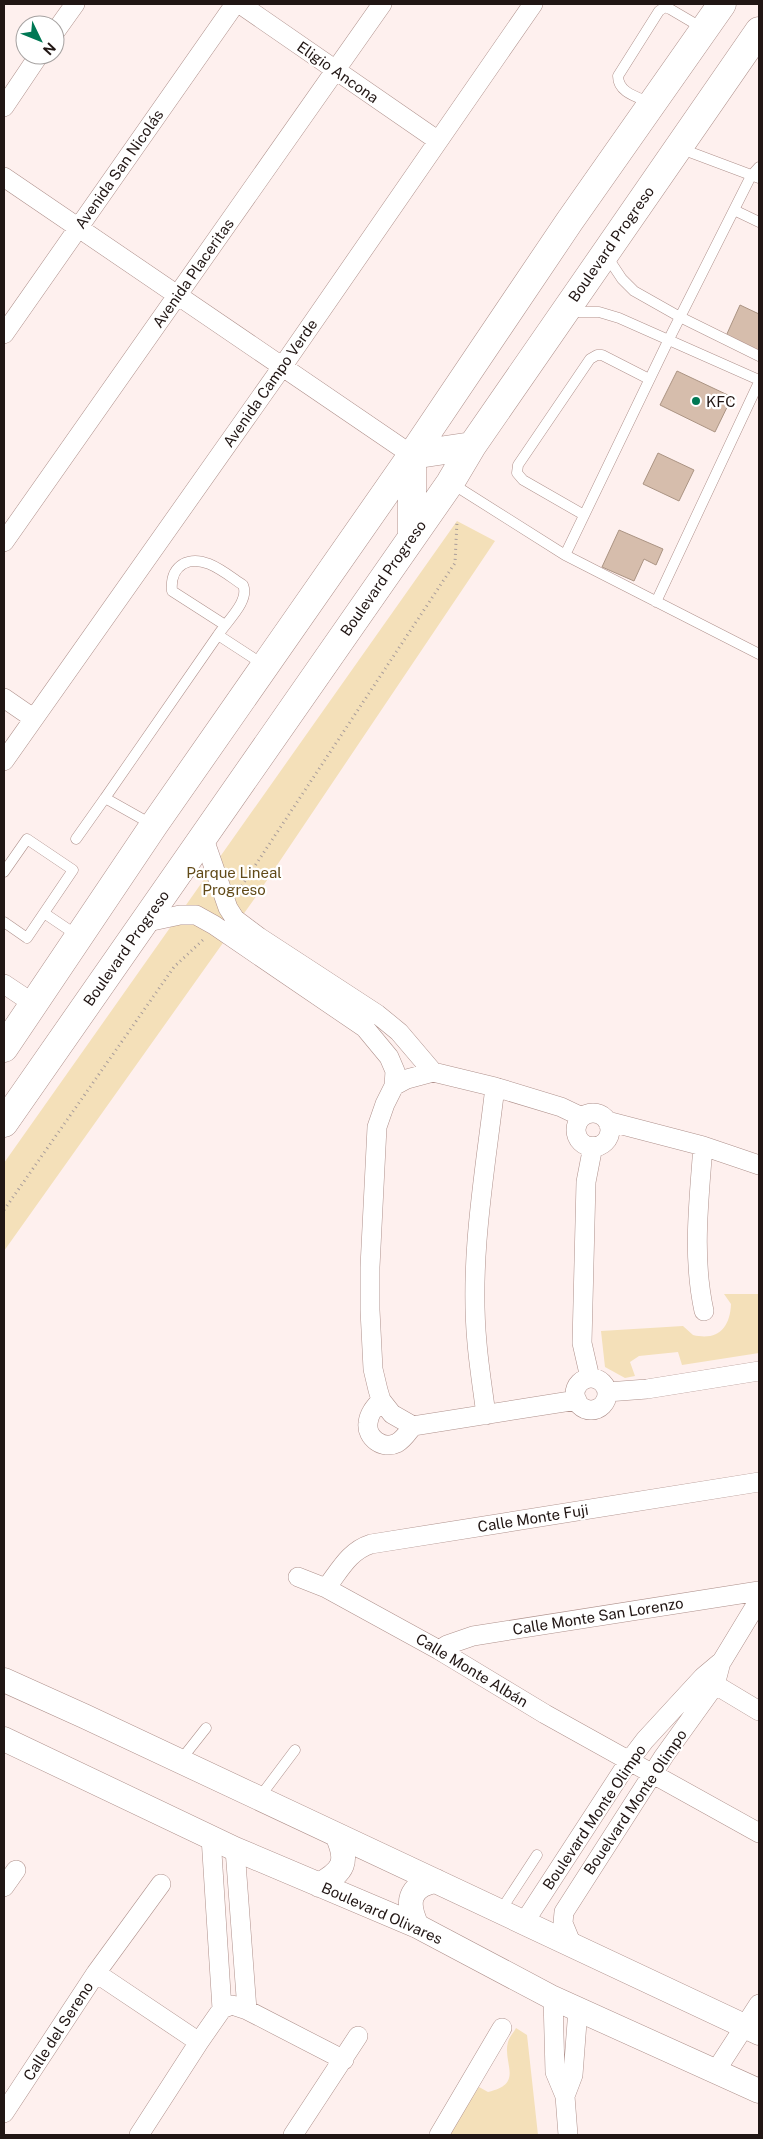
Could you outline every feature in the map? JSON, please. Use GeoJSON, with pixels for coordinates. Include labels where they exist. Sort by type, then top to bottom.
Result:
{"type":"FeatureCollection","features":[{"type":"Feature","properties":{"kind":"main road"},"geometry":{"type":"LineString","coordinates":[[4,1048],[154,825],[412,455],[569,222],[722,4]]}},
{"type":"Feature","properties":{"kind":"main road","name":"Boulevard Progreso"},"geometry":{"type":"LineString","coordinates":[[4,1124],[450,483],[472,446],[678,147],[757,40]]}},
{"type":"Feature","properties":{"kind":"main road"},"geometry":{"type":"LineString","coordinates":[[412,455],[472,446]]}},
{"type":"Feature","properties":{"kind":"main road"},"geometry":{"type":"LineString","coordinates":[[412,455],[412,536]]}},
{"type":"Feature","properties":{"kind":"street"},"geometry":{"type":"LineString","coordinates":[[65,18],[75,4]]}},
{"type":"Feature","properties":{"kind":"street","name":"Avenida San Nicolás"},"geometry":{"type":"LineString","coordinates":[[4,334],[235,4]]}},
{"type":"Feature","properties":{"kind":"street","name":"Eligio Ancona"},"geometry":{"type":"LineString","coordinates":[[240,4],[437,140]]}},
{"type":"Feature","properties":{"kind":"street","name":"Avenida Placeritas"},"geometry":{"type":"LineString","coordinates":[[4,542],[382,4]]}},
{"type":"Feature","properties":{"kind":"street","name":"Avenida Campo Verde"},"geometry":{"type":"LineString","coordinates":[[4,761],[282,367],[437,140],[533,4]]}},
{"type":"Feature","properties":{"kind":"street"},"geometry":{"type":"LineString","coordinates":[[4,107],[32,65]]}},
{"type":"Feature","properties":{"kind":"street"},"geometry":{"type":"LineString","coordinates":[[4,176],[412,455]]}},
{"type":"Feature","properties":{"kind":"street"},"geometry":{"type":"LineString","coordinates":[[4,698],[33,718]]}},
{"type":"Feature","properties":{"kind":"street"},"geometry":{"type":"LineString","coordinates":[[204,836],[225,921]]}},
{"type":"Feature","properties":{"kind":"street"},"geometry":{"type":"LineString","coordinates":[[143,924],[180,915],[196,915],[225,921],[364,1028],[389,1057],[395,1070],[394,1086],[385,1104],[378,1127],[370,1257],[370,1310],[374,1369],[381,1400],[392,1414],[413,1426],[577,1400]]}},
{"type":"Feature","properties":{"kind":"street"},"geometry":{"type":"LineString","coordinates":[[259,946],[377,1014],[399,1032],[433,1072]]}},
{"type":"Feature","properties":{"kind":"street"},"geometry":{"type":"LineString","coordinates":[[4,984],[34,1004]]}},
{"type":"Feature","properties":{"kind":"street"},"geometry":{"type":"LineString","coordinates":[[364,1028],[377,1014]]}},
{"type":"Feature","properties":{"kind":"street"},"geometry":{"type":"LineString","coordinates":[[394,1086],[407,1079],[433,1072],[561,1107],[582,1117]]}},
{"type":"Feature","properties":{"kind":"street"},"geometry":{"type":"LineString","coordinates":[[486,1415],[477,1342],[475,1294],[477,1233],[495,1088]]}},
{"type":"Feature","properties":{"kind":"street"},"geometry":{"type":"LineString","coordinates":[[607,1121],[609,1126],[608,1138],[599,1145],[593,1146],[582,1143],[576,1133],[578,1122],[587,1114],[598,1114],[607,1121],[703,1146],[759,1165]]}},
{"type":"Feature","properties":{"kind":"street"},"geometry":{"type":"LineString","coordinates":[[590,1378],[582,1343],[586,1182],[593,1146]]}},
{"type":"Feature","properties":{"kind":"street"},"geometry":{"type":"LineString","coordinates":[[703,1146],[696,1246],[698,1285],[704,1311]]}},
{"type":"Feature","properties":{"kind":"street"},"geometry":{"type":"LineString","coordinates":[[607,1392],[646,1389],[759,1371]]}},
{"type":"Feature","properties":{"kind":"street"},"geometry":{"type":"LineString","coordinates":[[595,1378],[603,1383],[607,1392],[602,1405],[593,1409],[584,1407],[577,1400],[576,1390],[585,1379],[595,1378]]}},
{"type":"Feature","properties":{"kind":"street"},"geometry":{"type":"LineString","coordinates":[[381,1400],[370,1413],[368,1424],[368,1432],[377,1442],[386,1445],[395,1444],[403,1439],[413,1426]]}},
{"type":"Feature","properties":{"kind":"street","name":"Calle Monte Fuji"},"geometry":{"type":"LineString","coordinates":[[326,1588],[350,1556],[360,1548],[371,1544],[759,1482]]}},
{"type":"Feature","properties":{"kind":"street","name":"Calle Monte Albán"},"geometry":{"type":"LineString","coordinates":[[298,1577],[326,1588],[439,1650],[545,1714],[759,1833]]}},
{"type":"Feature","properties":{"kind":"street","name":"Calle Monte San Lorenzo"},"geometry":{"type":"LineString","coordinates":[[439,1650],[447,1645],[473,1636],[759,1591]]}},
{"type":"Feature","properties":{"kind":"street","name":"Boulevard Monte Olimpo"},"geometry":{"type":"LineString","coordinates":[[525,1921],[642,1768],[645,1740],[709,1681],[759,1600]]}},
{"type":"Feature","properties":{"kind":"street"},"geometry":{"type":"LineString","coordinates":[[4,1680],[525,1921],[752,2030]]}},
{"type":"Feature","properties":{"kind":"street"},"geometry":{"type":"LineString","coordinates":[[709,1681],[759,1711]]}},
{"type":"Feature","properties":{"kind":"street","name":"Bouelvard Monte Olimpo"},"geometry":{"type":"LineString","coordinates":[[572,1945],[563,1923],[564,1912],[642,1768],[709,1681]]}},
{"type":"Feature","properties":{"kind":"street","name":"Boulevard Olivares"},"geometry":{"type":"LineString","coordinates":[[4,1739],[235,1849],[417,1926],[553,1998],[759,2091]]}},
{"type":"Feature","properties":{"kind":"street"},"geometry":{"type":"LineString","coordinates":[[318,1885],[332,1877],[339,1870],[344,1860],[344,1850],[337,1835]]}},
{"type":"Feature","properties":{"kind":"street"},"geometry":{"type":"LineString","coordinates":[[210,1837],[233,2008]]}},
{"type":"Feature","properties":{"kind":"street"},"geometry":{"type":"LineString","coordinates":[[139,2135],[199,2042],[233,2008],[235,1849]]}},
{"type":"Feature","properties":{"kind":"street"},"geometry":{"type":"LineString","coordinates":[[4,1887],[16,1870]]}},
{"type":"Feature","properties":{"kind":"street"},"geometry":{"type":"LineString","coordinates":[[417,1926],[410,1913],[412,1896],[419,1886],[436,1881]]}},
{"type":"Feature","properties":{"kind":"street","name":"Calle del Sereno"},"geometry":{"type":"LineString","coordinates":[[4,2114],[96,1973],[161,1884]]}},
{"type":"Feature","properties":{"kind":"street"},"geometry":{"type":"LineString","coordinates":[[96,1973],[199,2042]]}},
{"type":"Feature","properties":{"kind":"street"},"geometry":{"type":"LineString","coordinates":[[553,1998],[555,2072],[565,2096],[568,2135]]}},
{"type":"Feature","properties":{"kind":"street"},"geometry":{"type":"LineString","coordinates":[[716,2072],[752,2030],[759,2004]]}},
{"type":"Feature","properties":{"kind":"street"},"geometry":{"type":"LineString","coordinates":[[233,2008],[344,2060]]}},
{"type":"Feature","properties":{"kind":"street"},"geometry":{"type":"LineString","coordinates":[[565,2096],[573,2075],[578,2010]]}},
{"type":"Feature","properties":{"kind":"street"},"geometry":{"type":"LineString","coordinates":[[440,2135],[502,2028]]}},
{"type":"Feature","properties":{"kind":"street"},"geometry":{"type":"LineString","coordinates":[[293,2135],[358,2036]]}},
{"type":"Feature","properties":{"kind":"lane"},"geometry":{"type":"LineString","coordinates":[[652,103],[622,89],[618,83],[618,76],[659,11],[665,8],[670,9],[704,29]]}},
{"type":"Feature","properties":{"kind":"lane"},"geometry":{"type":"LineString","coordinates":[[678,147],[755,177]]}},
{"type":"Feature","properties":{"kind":"lane"},"geometry":{"type":"LineString","coordinates":[[565,555],[680,317],[734,210],[755,177],[759,167]]}},
{"type":"Feature","properties":{"kind":"lane"},"geometry":{"type":"LineString","coordinates":[[734,210],[759,222]]}},
{"type":"Feature","properties":{"kind":"lane"},"geometry":{"type":"LineString","coordinates":[[605,253],[622,279],[634,291],[680,317],[759,356]]}},
{"type":"Feature","properties":{"kind":"lane"},"geometry":{"type":"LineString","coordinates":[[565,312],[598,312],[620,318],[759,381],[656,602]]}},
{"type":"Feature","properties":{"kind":"lane"},"geometry":{"type":"LineString","coordinates":[[584,515],[524,480],[517,473],[518,465],[590,360],[597,355],[602,355],[649,379]]}},
{"type":"Feature","properties":{"kind":"lane"},"geometry":{"type":"LineString","coordinates":[[450,483],[565,555],[759,654]]}},
{"type":"Feature","properties":{"kind":"lane"},"geometry":{"type":"LineString","coordinates":[[76,840],[243,600],[245,591],[243,585],[204,562],[191,560],[178,567],[171,580],[172,591],[225,625]]}},
{"type":"Feature","properties":{"kind":"lane"},"geometry":{"type":"LineString","coordinates":[[218,635],[265,666]]}},
{"type":"Feature","properties":{"kind":"lane"},"geometry":{"type":"LineString","coordinates":[[105,798],[154,825]]}},
{"type":"Feature","properties":{"kind":"lane"},"geometry":{"type":"LineString","coordinates":[[4,872],[27,839],[73,870],[27,938],[4,922]]}},
{"type":"Feature","properties":{"kind":"lane"},"geometry":{"type":"LineString","coordinates":[[44,913],[79,937]]}},
{"type":"Feature","properties":{"kind":"lane"},"geometry":{"type":"LineString","coordinates":[[180,1761],[206,1728]]}},
{"type":"Feature","properties":{"kind":"lane"},"geometry":{"type":"LineString","coordinates":[[259,1798],[295,1750]]}},
{"type":"Feature","properties":{"kind":"lane"},"geometry":{"type":"LineString","coordinates":[[500,1910],[537,1855]]}},
{"type":"Feature","properties":{"kind":"path"},"geometry":{"type":"LineString","coordinates":[[4,1210],[174,967],[225,921],[455,563],[457,521]]}},
{"type":"Feature","properties":{"kind":"green space","name":"Parque Lineal Progreso"},"geometry":{"type":"Polygon","coordinates":[[[457,521],[495,541],[257,895],[4,1251],[4,1163],[457,521]]]}},
{"type":"Feature","properties":{"kind":"green space"},"geometry":{"type":"Polygon","coordinates":[[[724,1294],[759,1294],[759,1353],[682,1365],[678,1352],[639,1356],[630,1362],[635,1376],[625,1378],[605,1367],[601,1331],[683,1326],[693,1335],[709,1336],[716,1334],[725,1326],[730,1312],[731,1304],[724,1294]]]}},
{"type":"Feature","properties":{"kind":"green space"},"geometry":{"type":"Polygon","coordinates":[[[516,2028],[527,2035],[538,2135],[449,2135],[479,2087],[488,2092],[506,2084],[510,2072],[507,2050],[508,2042],[516,2028]]]}},
{"type":"Feature","properties":{"kind":"building"},"geometry":{"type":"Polygon","coordinates":[[[740,305],[759,314],[759,352],[726,336],[740,305]]]}},
{"type":"Feature","properties":{"kind":"building","name":"KFC"},"geometry":{"type":"Polygon","coordinates":[[[677,371],[732,397],[715,432],[660,405],[677,371]]]}},
{"type":"Feature","properties":{"kind":"building"},"geometry":{"type":"Polygon","coordinates":[[[658,453],[694,470],[679,501],[643,484],[658,453]]]}},
{"type":"Feature","properties":{"kind":"building"},"geometry":{"type":"Polygon","coordinates":[[[619,530],[663,549],[656,565],[644,559],[634,581],[602,567],[619,530]]]}},
{"type":"Feature","properties":{"kind":"place","name":"KFC"},"geometry":{"type":"Point","coordinates":[696,401]}}]}
